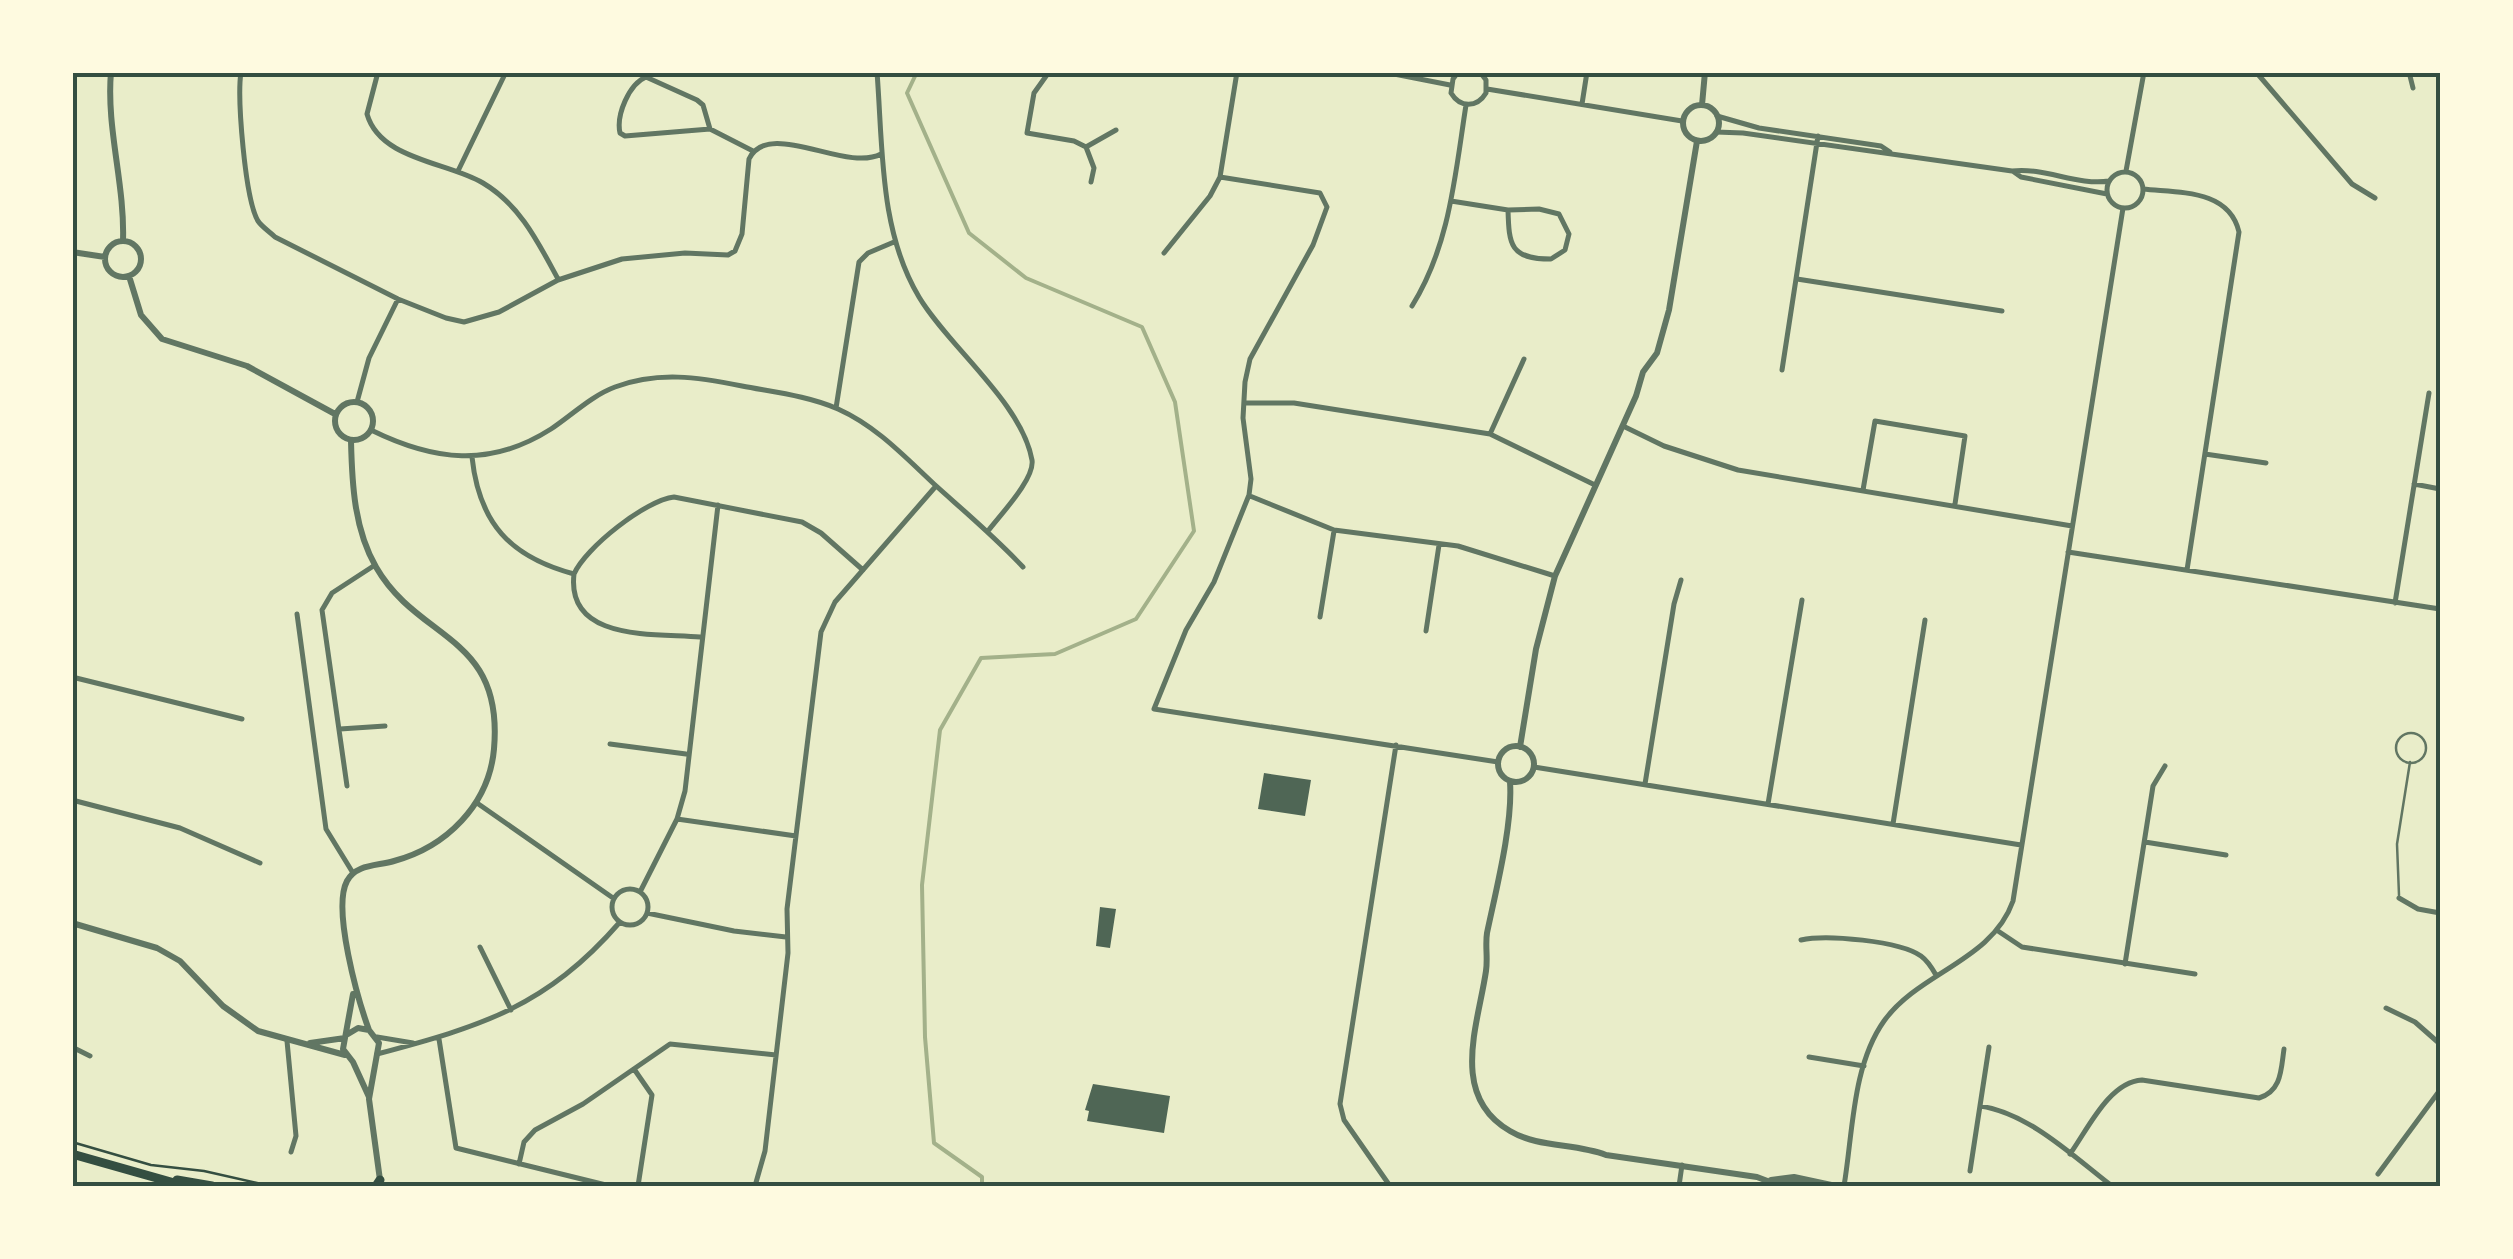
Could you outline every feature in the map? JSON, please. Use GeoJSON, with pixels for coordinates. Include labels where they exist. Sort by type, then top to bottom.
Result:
{"type":"FeatureCollection","features":[{"type":"Feature","properties":{"kind":"main road"},"geometry":{"type":"LineString","coordinates":[[72,1154],[185,1186]]}},
{"type":"Feature","properties":{"kind":"main road"},"geometry":{"type":"LineString","coordinates":[[135,1173],[212,1186]]}},
{"type":"Feature","properties":{"kind":"street"},"geometry":{"type":"LineString","coordinates":[[111,72],[124,241]]}},
{"type":"Feature","properties":{"kind":"street"},"geometry":{"type":"LineString","coordinates":[[241,72],[240,116],[258,220],[275,237],[398,299],[464,322],[499,312],[558,280],[622,260],[685,253],[728,255],[735,251],[742,234],[747,169],[753,150],[771,142],[841,157],[875,158],[882,154]]}},
{"type":"Feature","properties":{"kind":"street"},"geometry":{"type":"LineString","coordinates":[[378,72],[368,100],[370,123],[380,136],[495,192],[530,227],[558,280]]}},
{"type":"Feature","properties":{"kind":"street"},"geometry":{"type":"LineString","coordinates":[[458,171],[506,72]]}},
{"type":"Feature","properties":{"kind":"street"},"geometry":{"type":"LineString","coordinates":[[878,72],[882,154],[894,242],[920,298],[1017,422],[1032,458],[1030,476],[988,530]]}},
{"type":"Feature","properties":{"kind":"street"},"geometry":{"type":"LineString","coordinates":[[1049,72],[1034,93],[1027,132],[1074,141],[1086,148],[1094,168],[1091,182]]}},
{"type":"Feature","properties":{"kind":"street"},"geometry":{"type":"LineString","coordinates":[[1164,253],[1220,178],[1237,72]]}},
{"type":"Feature","properties":{"kind":"street"},"geometry":{"type":"LineString","coordinates":[[1384,72],[1451,85]]}},
{"type":"Feature","properties":{"kind":"street"},"geometry":{"type":"LineString","coordinates":[[1458,72],[1451,85],[1455,99],[1466,105],[1484,98],[1486,80],[1480,72]]}},
{"type":"Feature","properties":{"kind":"street"},"geometry":{"type":"LineString","coordinates":[[1582,104],[1587,72]]}},
{"type":"Feature","properties":{"kind":"street"},"geometry":{"type":"LineString","coordinates":[[1702,105],[1705,72]]}},
{"type":"Feature","properties":{"kind":"street"},"geometry":{"type":"LineString","coordinates":[[2126,172],[2144,72]]}},
{"type":"Feature","properties":{"kind":"street"},"geometry":{"type":"LineString","coordinates":[[2256,72],[2352,184],[2375,198]]}},
{"type":"Feature","properties":{"kind":"street"},"geometry":{"type":"LineString","coordinates":[[2409,72],[2413,88]]}},
{"type":"Feature","properties":{"kind":"street"},"geometry":{"type":"LineString","coordinates":[[710,128],[703,104],[698,100],[646,77],[635,83],[618,120],[620,132],[635,137],[710,128],[753,150]]}},
{"type":"Feature","properties":{"kind":"street"},"geometry":{"type":"LineString","coordinates":[[1487,89],[1682,121]]}},
{"type":"Feature","properties":{"kind":"street"},"geometry":{"type":"LineString","coordinates":[[1412,306],[1436,262],[1451,200],[1466,105]]}},
{"type":"Feature","properties":{"kind":"street"},"geometry":{"type":"LineString","coordinates":[[1718,116],[1716,132],[1708,140],[1688,136],[1682,121],[1687,111],[1702,105],[1712,108],[1718,116],[1758,128],[1881,146],[1891,153]]}},
{"type":"Feature","properties":{"kind":"street"},"geometry":{"type":"LineString","coordinates":[[1086,148],[1116,130]]}},
{"type":"Feature","properties":{"kind":"street"},"geometry":{"type":"LineString","coordinates":[[1716,132],[2109,181]]}},
{"type":"Feature","properties":{"kind":"street"},"geometry":{"type":"LineString","coordinates":[[1782,370],[1818,136]]}},
{"type":"Feature","properties":{"kind":"street"},"geometry":{"type":"LineString","coordinates":[[1520,747],[1536,649],[1555,576],[1643,372],[1657,353],[1698,141]]}},
{"type":"Feature","properties":{"kind":"street"},"geometry":{"type":"LineString","coordinates":[[2012,171],[2022,177],[2107,194],[2122,208],[2140,201],[2144,189],[2138,177],[2126,172],[2109,181],[2107,194]]}},
{"type":"Feature","properties":{"kind":"street"},"geometry":{"type":"LineString","coordinates":[[1220,178],[1320,193],[1327,202],[1313,245],[1250,360],[1244,404],[1249,495],[1214,582],[1186,630],[1154,709],[1498,762]]}},
{"type":"Feature","properties":{"kind":"street"},"geometry":{"type":"LineString","coordinates":[[2144,189],[2216,200],[2229,209],[2238,226],[2238,252],[2187,570]]}},
{"type":"Feature","properties":{"kind":"street"},"geometry":{"type":"LineString","coordinates":[[1451,200],[1559,214],[1569,234],[1565,250],[1551,259],[1520,254],[1511,245],[1508,210]]}},
{"type":"Feature","properties":{"kind":"street"},"geometry":{"type":"LineString","coordinates":[[1844,1186],[1871,1044],[1888,1016],[1907,997],[1998,932],[2013,901],[2122,208]]}},
{"type":"Feature","properties":{"kind":"street"},"geometry":{"type":"LineString","coordinates":[[124,241],[136,246],[141,258],[139,267],[129,276],[112,274],[105,257],[111,245],[124,241]]}},
{"type":"Feature","properties":{"kind":"street"},"geometry":{"type":"LineString","coordinates":[[836,408],[859,262],[868,253],[894,242]]}},
{"type":"Feature","properties":{"kind":"street"},"geometry":{"type":"LineString","coordinates":[[72,252],[105,257]]}},
{"type":"Feature","properties":{"kind":"street"},"geometry":{"type":"LineString","coordinates":[[129,276],[146,323],[162,338],[247,366],[335,414]]}},
{"type":"Feature","properties":{"kind":"street"},"geometry":{"type":"LineString","coordinates":[[1796,279],[2002,310]]}},
{"type":"Feature","properties":{"kind":"street"},"geometry":{"type":"LineString","coordinates":[[357,402],[370,358],[398,299]]}},
{"type":"Feature","properties":{"kind":"street"},"geometry":{"type":"LineString","coordinates":[[1490,434],[1524,360]]}},
{"type":"Feature","properties":{"kind":"street"},"geometry":{"type":"LineString","coordinates":[[371,430],[426,453],[472,457],[524,443],[600,393],[644,379],[695,377],[836,408],[869,426],[988,530],[1023,567]]}},
{"type":"Feature","properties":{"kind":"street"},"geometry":{"type":"LineString","coordinates":[[2395,604],[2428,393]]}},
{"type":"Feature","properties":{"kind":"street"},"geometry":{"type":"LineString","coordinates":[[357,402],[371,413],[371,430],[363,438],[351,441],[338,433],[335,414],[344,404],[357,402]]}},
{"type":"Feature","properties":{"kind":"street"},"geometry":{"type":"LineString","coordinates":[[1244,404],[1294,404],[1490,434],[1595,485]]}},
{"type":"Feature","properties":{"kind":"street"},"geometry":{"type":"LineString","coordinates":[[1863,490],[1874,421],[1965,436],[1955,504]]}},
{"type":"Feature","properties":{"kind":"street"},"geometry":{"type":"LineString","coordinates":[[1622,425],[1664,446],[1738,470],[2072,526]]}},
{"type":"Feature","properties":{"kind":"street"},"geometry":{"type":"LineString","coordinates":[[351,441],[356,506],[375,565],[408,605],[464,648],[484,680],[492,708],[494,744],[490,772],[477,803],[445,836],[422,851],[353,873],[347,880],[342,902],[354,990],[369,1030],[377,1037],[416,1044]]}},
{"type":"Feature","properties":{"kind":"street"},"geometry":{"type":"LineString","coordinates":[[2206,454],[2266,463]]}},
{"type":"Feature","properties":{"kind":"street"},"geometry":{"type":"LineString","coordinates":[[472,457],[480,500],[491,522],[530,558],[574,574]]}},
{"type":"Feature","properties":{"kind":"street"},"geometry":{"type":"LineString","coordinates":[[2414,484],[2440,488]]}},
{"type":"Feature","properties":{"kind":"street"},"geometry":{"type":"LineString","coordinates":[[755,1186],[763,1167],[821,632],[835,602],[936,486]]}},
{"type":"Feature","properties":{"kind":"street"},"geometry":{"type":"LineString","coordinates":[[1249,495],[1334,530],[1486,552],[1555,576]]}},
{"type":"Feature","properties":{"kind":"street"},"geometry":{"type":"LineString","coordinates":[[701,637],[622,630],[594,623],[578,603],[574,574],[584,558],[654,501],[674,497],[802,522],[821,533],[863,570]]}},
{"type":"Feature","properties":{"kind":"street"},"geometry":{"type":"LineString","coordinates":[[640,892],[677,819],[685,790],[718,505]]}},
{"type":"Feature","properties":{"kind":"street"},"geometry":{"type":"LineString","coordinates":[[1320,617],[1334,530]]}},
{"type":"Feature","properties":{"kind":"street"},"geometry":{"type":"LineString","coordinates":[[1426,631],[1439,544]]}},
{"type":"Feature","properties":{"kind":"street"},"geometry":{"type":"LineString","coordinates":[[2068,552],[2440,609]]}},
{"type":"Feature","properties":{"kind":"street"},"geometry":{"type":"LineString","coordinates":[[347,786],[322,610],[332,593],[375,565]]}},
{"type":"Feature","properties":{"kind":"street"},"geometry":{"type":"LineString","coordinates":[[1645,785],[1680,580]]}},
{"type":"Feature","properties":{"kind":"street"},"geometry":{"type":"LineString","coordinates":[[1768,804],[1802,600]]}},
{"type":"Feature","properties":{"kind":"street"},"geometry":{"type":"LineString","coordinates":[[297,614],[326,829],[353,873]]}},
{"type":"Feature","properties":{"kind":"street"},"geometry":{"type":"LineString","coordinates":[[1893,824],[1925,620]]}},
{"type":"Feature","properties":{"kind":"street"},"geometry":{"type":"LineString","coordinates":[[72,676],[242,719]]}},
{"type":"Feature","properties":{"kind":"street"},"geometry":{"type":"LineString","coordinates":[[340,730],[385,726]]}},
{"type":"Feature","properties":{"kind":"street"},"geometry":{"type":"LineString","coordinates":[[610,744],[687,754]]}},
{"type":"Feature","properties":{"kind":"street"},"geometry":{"type":"LineString","coordinates":[[1390,1186],[1344,1120],[1340,1104],[1396,745]]}},
{"type":"Feature","properties":{"kind":"street"},"geometry":{"type":"LineString","coordinates":[[1520,747],[1529,752],[1534,767],[1525,780],[1510,782],[1500,774],[1498,762],[1508,748],[1520,747]]}},
{"type":"Feature","properties":{"kind":"street"},"geometry":{"type":"LineString","coordinates":[[2126,964],[2153,786],[2165,766]]}},
{"type":"Feature","properties":{"kind":"street"},"geometry":{"type":"LineString","coordinates":[[1534,767],[2021,845]]}},
{"type":"Feature","properties":{"kind":"street"},"geometry":{"type":"LineString","coordinates":[[1510,782],[1471,1058],[1478,1095],[1498,1122],[1518,1135],[1586,1147],[1606,1155],[1770,1180],[1778,1185],[1804,1181],[1836,1186]]}},
{"type":"Feature","properties":{"kind":"street"},"geometry":{"type":"LineString","coordinates":[[72,800],[180,828],[260,863]]}},
{"type":"Feature","properties":{"kind":"street"},"geometry":{"type":"LineString","coordinates":[[477,803],[614,898]]}},
{"type":"Feature","properties":{"kind":"street"},"geometry":{"type":"LineString","coordinates":[[677,819],[796,836]]}},
{"type":"Feature","properties":{"kind":"street"},"geometry":{"type":"LineString","coordinates":[[2144,842],[2226,854]]}},
{"type":"Feature","properties":{"kind":"street"},"geometry":{"type":"LineString","coordinates":[[624,890],[640,892],[646,900],[647,913],[637,924],[620,922],[612,912],[614,898],[624,890]]}},
{"type":"Feature","properties":{"kind":"street"},"geometry":{"type":"LineString","coordinates":[[2400,898],[2418,908],[2440,913]]}},
{"type":"Feature","properties":{"kind":"street"},"geometry":{"type":"LineString","coordinates":[[647,913],[734,931],[788,937]]}},
{"type":"Feature","properties":{"kind":"street"},"geometry":{"type":"LineString","coordinates":[[353,1062],[364,1064],[376,1056],[439,1039],[511,1010],[566,976],[620,922]]}},
{"type":"Feature","properties":{"kind":"street"},"geometry":{"type":"LineString","coordinates":[[72,923],[157,948],[197,976],[233,1015],[258,1031],[345,1055],[353,1062],[369,1098]]}},
{"type":"Feature","properties":{"kind":"street"},"geometry":{"type":"LineString","coordinates":[[1998,932],[2022,948],[2195,974]]}},
{"type":"Feature","properties":{"kind":"street"},"geometry":{"type":"LineString","coordinates":[[1802,940],[1831,937],[1902,948],[1922,956],[1937,976]]}},
{"type":"Feature","properties":{"kind":"street"},"geometry":{"type":"LineString","coordinates":[[480,947],[511,1010]]}},
{"type":"Feature","properties":{"kind":"street"},"geometry":{"type":"LineString","coordinates":[[345,1055],[354,990]]}},
{"type":"Feature","properties":{"kind":"street"},"geometry":{"type":"LineString","coordinates":[[2386,1008],[2415,1022],[2440,1044]]}},
{"type":"Feature","properties":{"kind":"street"},"geometry":{"type":"LineString","coordinates":[[304,1044],[346,1036],[358,1028],[369,1030]]}},
{"type":"Feature","properties":{"kind":"street"},"geometry":{"type":"LineString","coordinates":[[377,1037],[369,1098],[379,1184]]}},
{"type":"Feature","properties":{"kind":"street"},"geometry":{"type":"LineString","coordinates":[[439,1039],[456,1148],[610,1186]]}},
{"type":"Feature","properties":{"kind":"street"},"geometry":{"type":"LineString","coordinates":[[286,1041],[296,1136],[290,1152]]}},
{"type":"Feature","properties":{"kind":"street"},"geometry":{"type":"LineString","coordinates":[[519,1164],[524,1142],[536,1130],[583,1104],[670,1044],[776,1055]]}},
{"type":"Feature","properties":{"kind":"street"},"geometry":{"type":"LineString","coordinates":[[72,1047],[90,1056]]}},
{"type":"Feature","properties":{"kind":"street"},"geometry":{"type":"LineString","coordinates":[[1970,1171],[1989,1047]]}},
{"type":"Feature","properties":{"kind":"street"},"geometry":{"type":"LineString","coordinates":[[2070,1154],[2124,1084],[2142,1080],[2259,1098],[2276,1087],[2284,1049]]}},
{"type":"Feature","properties":{"kind":"street"},"geometry":{"type":"LineString","coordinates":[[1809,1058],[1864,1066]]}},
{"type":"Feature","properties":{"kind":"street"},"geometry":{"type":"LineString","coordinates":[[634,1069],[652,1095],[638,1186]]}},
{"type":"Feature","properties":{"kind":"street"},"geometry":{"type":"LineString","coordinates":[[2378,1174],[2440,1090]]}},
{"type":"Feature","properties":{"kind":"street"},"geometry":{"type":"LineString","coordinates":[[1980,1106],[2003,1112],[2112,1186]]}},
{"type":"Feature","properties":{"kind":"street"},"geometry":{"type":"LineString","coordinates":[[1679,1186],[1682,1166]]}},
{"type":"Feature","properties":{"kind":"lane"},"geometry":{"type":"LineString","coordinates":[[2411,733],[2422,739],[2425,749],[2420,759],[2410,762],[2398,756],[2396,746],[2399,738],[2411,733]]}},
{"type":"Feature","properties":{"kind":"lane"},"geometry":{"type":"LineString","coordinates":[[2400,898],[2397,844],[2410,762]]}},
{"type":"Feature","properties":{"kind":"path"},"geometry":{"type":"LineString","coordinates":[[72,1142],[151,1165],[270,1186]]}},
{"type":"Feature","properties":{"kind":"building"},"geometry":{"type":"Polygon","coordinates":[[[1264,773],[1311,780],[1305,816],[1258,809],[1264,773]]]}},
{"type":"Feature","properties":{"kind":"building"},"geometry":{"type":"Polygon","coordinates":[[[1100,907],[1116,909],[1110,948],[1096,946],[1100,907]]]}},
{"type":"Feature","properties":{"kind":"building"},"geometry":{"type":"Polygon","coordinates":[[[1093,1084],[1170,1096],[1164,1133],[1087,1121],[1089,1111],[1085,1110],[1093,1084]]]}},
{"type":"Feature","properties":{"kind":"waterway"},"geometry":{"type":"LineString","coordinates":[[917,72],[907,93],[969,233],[1026,278],[1142,327],[1175,402],[1194,531],[1136,619],[1055,654],[981,658],[940,730],[922,885],[925,1037],[934,1143],[982,1177],[982,1186]]}}]}
